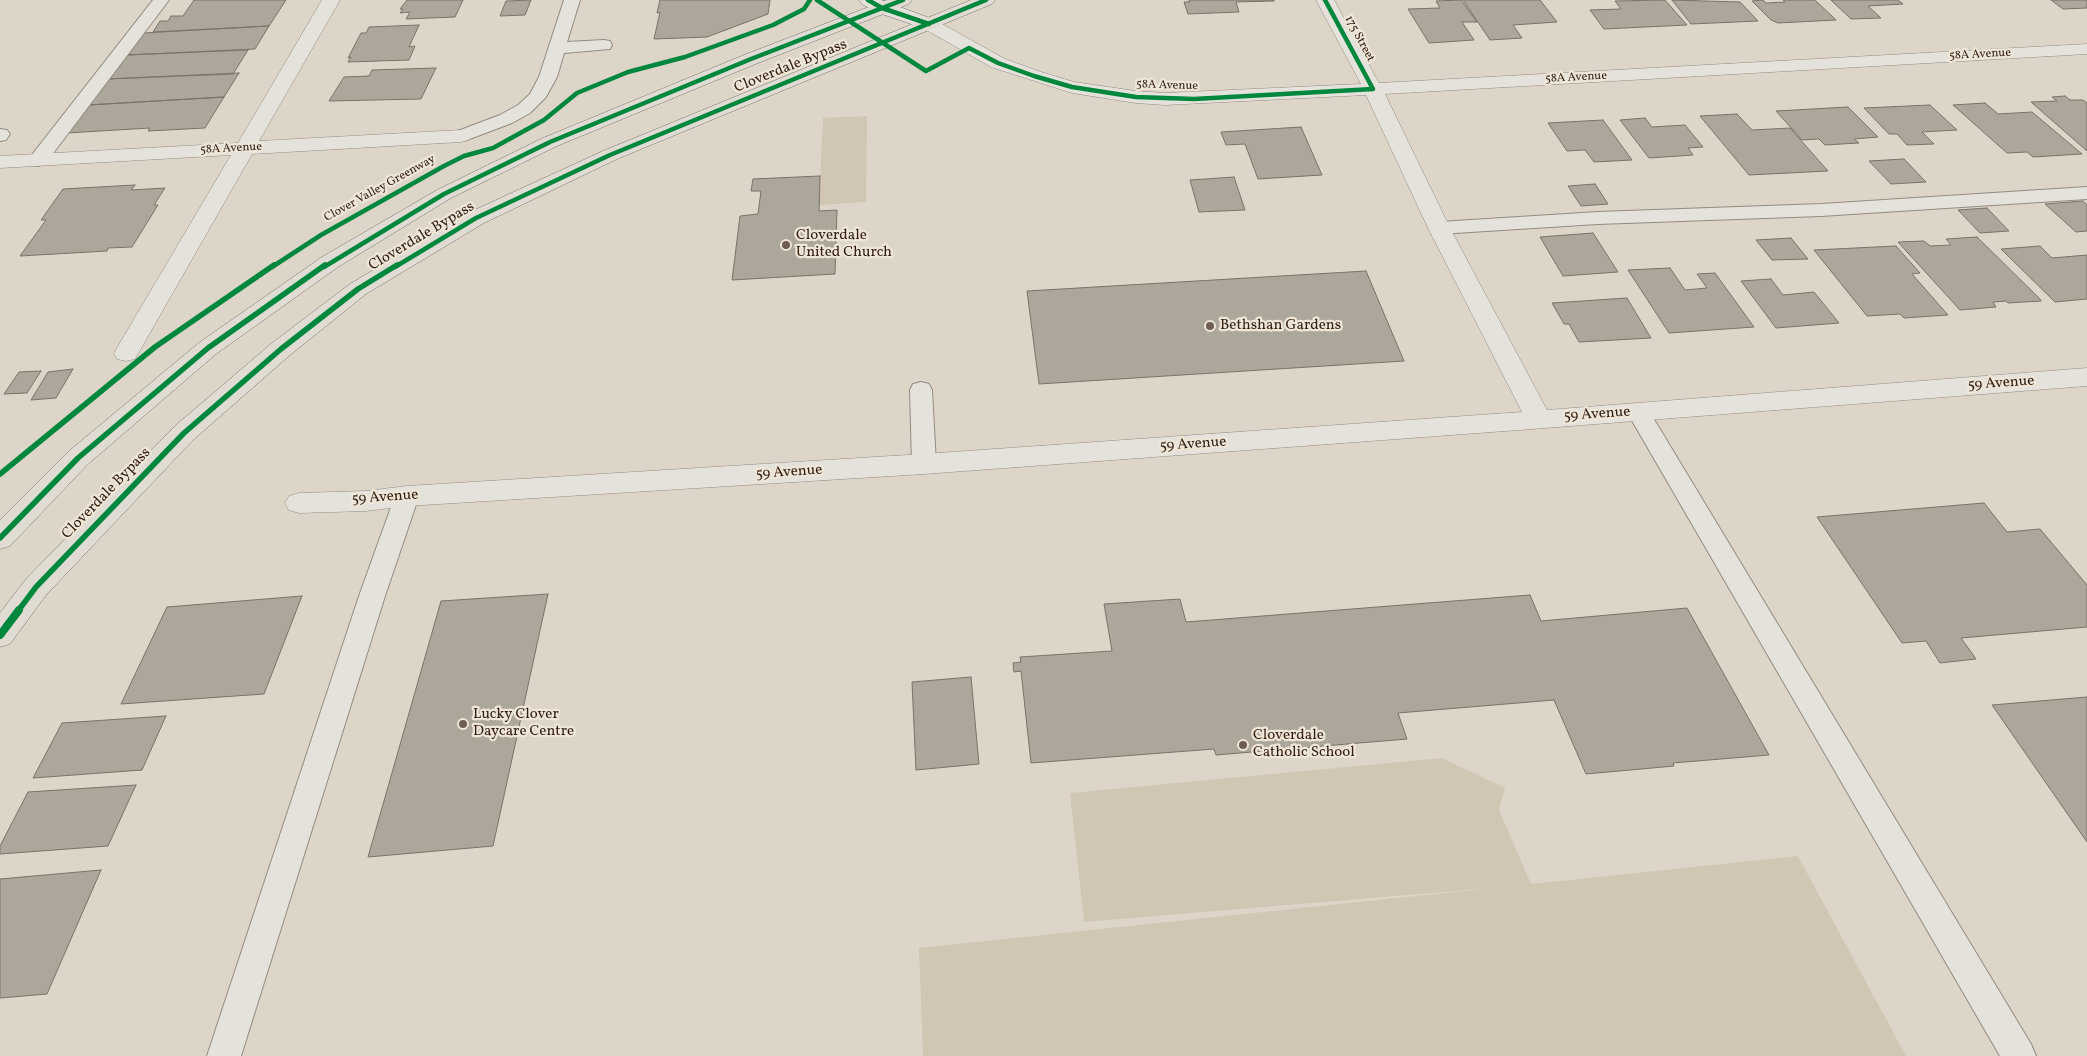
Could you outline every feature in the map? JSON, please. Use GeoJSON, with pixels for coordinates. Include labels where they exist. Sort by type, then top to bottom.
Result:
{"type":"FeatureCollection","features":[{"type":"Feature","properties":{"kind":"highway","name":"Cloverdale Bypass"},"geometry":{"type":"LineString","coordinates":[[0,635],[36,587],[184,433],[281,349],[358,289],[476,218],[601,159],[986,0]]}},
{"type":"Feature","properties":{"kind":"highway","name":"Cloverdale Bypass"},"geometry":{"type":"LineString","coordinates":[[0,538],[78,458],[208,348],[330,262],[392,224],[444,194],[550,142],[884,3]]}},
{"type":"Feature","properties":{"kind":"street"},"geometry":{"type":"LineString","coordinates":[[126,353],[331,0]]}},
{"type":"Feature","properties":{"kind":"street"},"geometry":{"type":"LineString","coordinates":[[917,0],[929,24]]}},
{"type":"Feature","properties":{"kind":"street","name":"175 Street"},"geometry":{"type":"LineString","coordinates":[[1325,0],[1372,89],[1439,228],[1539,419]]}},
{"type":"Feature","properties":{"kind":"street","name":"58A Avenue"},"geometry":{"type":"LineString","coordinates":[[884,3],[929,24],[998,63],[1072,87],[1136,97],[1194,99],[2087,49]]}},
{"type":"Feature","properties":{"kind":"street","name":"58A Avenue"},"geometry":{"type":"LineString","coordinates":[[0,162],[461,136]]}},
{"type":"Feature","properties":{"kind":"street","name":"59 Avenue"},"geometry":{"type":"LineString","coordinates":[[298,503],[924,464],[2087,377]]}},
{"type":"Feature","properties":{"kind":"lane"},"geometry":{"type":"LineString","coordinates":[[38,160],[161,0]]}},
{"type":"Feature","properties":{"kind":"lane"},"geometry":{"type":"LineString","coordinates":[[461,136],[506,119],[524,109],[537,97],[546,82],[572,0]]}},
{"type":"Feature","properties":{"kind":"lane"},"geometry":{"type":"LineString","coordinates":[[557,48],[604,45]]}},
{"type":"Feature","properties":{"kind":"lane"},"geometry":{"type":"LineString","coordinates":[[1439,228],[1598,218],[1821,210],[2087,193]]}},
{"type":"Feature","properties":{"kind":"lane"},"geometry":{"type":"LineString","coordinates":[[921,390],[924,464]]}},
{"type":"Feature","properties":{"kind":"lane"},"geometry":{"type":"LineString","coordinates":[[1638,412],[2019,1056]]}},
{"type":"Feature","properties":{"kind":"lane"},"geometry":{"type":"LineString","coordinates":[[224,1056],[406,496]]}},
{"type":"Feature","properties":{"kind":"shaded area"},"geometry":{"type":"Polygon","coordinates":[[[867,116],[866,202],[819,205],[823,118],[867,116]]]}},
{"type":"Feature","properties":{"kind":"shaded area"},"geometry":{"type":"Polygon","coordinates":[[[1442,758],[1505,788],[1499,810],[1531,884],[1798,856],[1906,1056],[923,1056],[919,948],[1492,888],[1084,922],[1070,793],[1442,758]]]}},
{"type":"Feature","properties":{"kind":"building"},"geometry":{"type":"Polygon","coordinates":[[[194,0],[286,0],[269,26],[153,32],[160,21],[168,21],[171,16],[183,16],[194,0]]]}},
{"type":"Feature","properties":{"kind":"building"},"geometry":{"type":"Polygon","coordinates":[[[407,0],[463,0],[455,17],[406,19],[410,12],[400,13],[403,9],[400,9],[407,0]]]}},
{"type":"Feature","properties":{"kind":"building"},"geometry":{"type":"Polygon","coordinates":[[[531,0],[525,15],[500,16],[506,1],[531,0]]]}},
{"type":"Feature","properties":{"kind":"building"},"geometry":{"type":"Polygon","coordinates":[[[660,0],[770,0],[768,14],[707,37],[654,39],[660,12],[657,13],[660,0]]]}},
{"type":"Feature","properties":{"kind":"building"},"geometry":{"type":"Polygon","coordinates":[[[1189,0],[1274,1],[1236,2],[1239,12],[1188,14],[1184,2],[1190,2],[1189,0]]]}},
{"type":"Feature","properties":{"kind":"building"},"geometry":{"type":"Polygon","coordinates":[[[1461,0],[1477,22],[1462,22],[1474,40],[1429,43],[1408,9],[1440,8],[1436,1],[1461,0]]]}},
{"type":"Feature","properties":{"kind":"building"},"geometry":{"type":"Polygon","coordinates":[[[1463,0],[1540,0],[1557,22],[1513,25],[1522,38],[1490,40],[1463,0]]]}},
{"type":"Feature","properties":{"kind":"building"},"geometry":{"type":"Polygon","coordinates":[[[1665,0],[1687,25],[1604,29],[1590,10],[1621,9],[1615,1],[1665,0]]]}},
{"type":"Feature","properties":{"kind":"building"},"geometry":{"type":"Polygon","coordinates":[[[1672,0],[1740,2],[1758,21],[1691,24],[1672,0]]]}},
{"type":"Feature","properties":{"kind":"building"},"geometry":{"type":"Polygon","coordinates":[[[1763,0],[1766,3],[1785,2],[1783,0],[1815,0],[1836,20],[1778,23],[1771,20],[1752,1],[1763,0]]]}},
{"type":"Feature","properties":{"kind":"building"},"geometry":{"type":"Polygon","coordinates":[[[1831,0],[1898,0],[1903,4],[1868,6],[1881,18],[1851,19],[1831,0]]]}},
{"type":"Feature","properties":{"kind":"building"},"geometry":{"type":"Polygon","coordinates":[[[2051,0],[2087,0],[2087,8],[2063,9],[2051,0]]]}},
{"type":"Feature","properties":{"kind":"building"},"geometry":{"type":"Polygon","coordinates":[[[419,25],[409,47],[415,46],[409,60],[348,62],[351,57],[348,58],[361,33],[366,33],[369,27],[419,25]]]}},
{"type":"Feature","properties":{"kind":"building"},"geometry":{"type":"Polygon","coordinates":[[[269,26],[255,49],[126,55],[143,33],[269,26]]]}},
{"type":"Feature","properties":{"kind":"building"},"geometry":{"type":"Polygon","coordinates":[[[248,50],[233,74],[107,79],[126,55],[248,50]]]}},
{"type":"Feature","properties":{"kind":"building"},"geometry":{"type":"Polygon","coordinates":[[[436,68],[421,99],[329,101],[344,77],[369,76],[372,70],[436,68]]]}},
{"type":"Feature","properties":{"kind":"building"},"geometry":{"type":"Polygon","coordinates":[[[239,73],[224,97],[88,105],[107,79],[239,73]]]}},
{"type":"Feature","properties":{"kind":"building"},"geometry":{"type":"Polygon","coordinates":[[[2065,96],[2070,100],[2083,100],[2087,103],[2087,151],[2031,102],[2057,101],[2052,97],[2065,96]]]}},
{"type":"Feature","properties":{"kind":"building"},"geometry":{"type":"Polygon","coordinates":[[[224,97],[205,128],[148,131],[150,128],[67,133],[88,105],[224,97]]]}},
{"type":"Feature","properties":{"kind":"building"},"geometry":{"type":"Polygon","coordinates":[[[1985,103],[1998,114],[2032,112],[2082,154],[2033,157],[2027,152],[2007,153],[1953,105],[1985,103]]]}},
{"type":"Feature","properties":{"kind":"building"},"geometry":{"type":"Polygon","coordinates":[[[1930,105],[1957,130],[1922,132],[1934,144],[1907,145],[1897,134],[1889,134],[1864,108],[1930,105]]]}},
{"type":"Feature","properties":{"kind":"building"},"geometry":{"type":"Polygon","coordinates":[[[1848,107],[1878,137],[1854,139],[1859,143],[1825,145],[1819,139],[1802,140],[1776,111],[1848,107]]]}},
{"type":"Feature","properties":{"kind":"building"},"geometry":{"type":"Polygon","coordinates":[[[1737,114],[1752,130],[1790,128],[1828,171],[1749,175],[1700,116],[1737,114]]]}},
{"type":"Feature","properties":{"kind":"building"},"geometry":{"type":"Polygon","coordinates":[[[1645,118],[1652,127],[1685,125],[1703,147],[1688,148],[1693,155],[1649,158],[1620,120],[1645,118]]]}},
{"type":"Feature","properties":{"kind":"building"},"geometry":{"type":"Polygon","coordinates":[[[1603,120],[1632,160],[1594,162],[1585,150],[1567,151],[1548,123],[1603,120]]]}},
{"type":"Feature","properties":{"kind":"building"},"geometry":{"type":"Polygon","coordinates":[[[1301,127],[1322,175],[1258,179],[1245,144],[1226,145],[1221,132],[1301,127]]]}},
{"type":"Feature","properties":{"kind":"building"},"geometry":{"type":"Polygon","coordinates":[[[1904,159],[1926,182],[1891,184],[1869,161],[1904,159]]]}},
{"type":"Feature","properties":{"kind":"building","name":"Cloverdale United Church"},"geometry":{"type":"Polygon","coordinates":[[[820,176],[819,211],[837,210],[835,274],[732,280],[740,216],[758,214],[761,191],[751,191],[753,179],[820,176]]]}},
{"type":"Feature","properties":{"kind":"building"},"geometry":{"type":"Polygon","coordinates":[[[1234,177],[1245,210],[1199,212],[1190,180],[1234,177]]]}},
{"type":"Feature","properties":{"kind":"building"},"geometry":{"type":"Polygon","coordinates":[[[1595,184],[1608,204],[1581,206],[1568,186],[1595,184]]]}},
{"type":"Feature","properties":{"kind":"building"},"geometry":{"type":"Polygon","coordinates":[[[135,185],[131,190],[165,188],[154,205],[158,205],[132,247],[108,248],[107,251],[20,256],[46,220],[41,220],[63,189],[135,185]]]}},
{"type":"Feature","properties":{"kind":"building"},"geometry":{"type":"Polygon","coordinates":[[[2083,201],[2087,205],[2087,231],[2076,232],[2045,204],[2083,201]]]}},
{"type":"Feature","properties":{"kind":"building"},"geometry":{"type":"Polygon","coordinates":[[[1987,208],[2009,231],[1980,233],[1958,210],[1987,208]]]}},
{"type":"Feature","properties":{"kind":"building"},"geometry":{"type":"Polygon","coordinates":[[[1593,233],[1618,272],[1563,276],[1540,237],[1593,233]]]}},
{"type":"Feature","properties":{"kind":"building"},"geometry":{"type":"Polygon","coordinates":[[[1977,237],[2041,301],[1993,302],[1996,307],[1960,310],[1898,242],[1924,241],[1930,246],[1951,245],[1946,239],[1977,237]]]}},
{"type":"Feature","properties":{"kind":"building"},"geometry":{"type":"Polygon","coordinates":[[[1791,238],[1808,259],[1772,260],[1756,240],[1791,238]]]}},
{"type":"Feature","properties":{"kind":"building"},"geometry":{"type":"Polygon","coordinates":[[[1896,246],[1920,273],[1912,274],[1948,315],[1904,318],[1900,314],[1867,316],[1814,250],[1896,246]]]}},
{"type":"Feature","properties":{"kind":"building"},"geometry":{"type":"Polygon","coordinates":[[[2040,246],[2052,258],[2087,255],[2087,299],[2055,302],[2001,249],[2040,246]]]}},
{"type":"Feature","properties":{"kind":"building"},"geometry":{"type":"Polygon","coordinates":[[[1670,268],[1685,290],[1707,288],[1697,274],[1715,273],[1754,327],[1669,333],[1628,270],[1670,268]]]}},
{"type":"Feature","properties":{"kind":"building","name":"Bethshan Gardens"},"geometry":{"type":"Polygon","coordinates":[[[1366,271],[1404,361],[1039,384],[1027,291],[1366,271]]]}},
{"type":"Feature","properties":{"kind":"building"},"geometry":{"type":"Polygon","coordinates":[[[1771,279],[1783,295],[1814,292],[1839,323],[1776,328],[1741,281],[1771,279]]]}},
{"type":"Feature","properties":{"kind":"building"},"geometry":{"type":"Polygon","coordinates":[[[1627,298],[1651,338],[1579,342],[1569,324],[1564,324],[1552,303],[1627,298]]]}},
{"type":"Feature","properties":{"kind":"building"},"geometry":{"type":"Polygon","coordinates":[[[73,369],[56,398],[31,400],[48,372],[73,369]]]}},
{"type":"Feature","properties":{"kind":"building"},"geometry":{"type":"Polygon","coordinates":[[[41,371],[27,393],[4,394],[19,372],[41,371]]]}},
{"type":"Feature","properties":{"kind":"building"},"geometry":{"type":"Polygon","coordinates":[[[1984,503],[2007,532],[2040,529],[2087,585],[2087,627],[1961,638],[1976,659],[1940,663],[1926,641],[1902,643],[1817,517],[1984,503]]]}},
{"type":"Feature","properties":{"kind":"building","name":"Lucky Clover Daycare Centre"},"geometry":{"type":"Polygon","coordinates":[[[548,594],[493,846],[368,857],[441,601],[548,594]]]}},
{"type":"Feature","properties":{"kind":"building","name":"Cloverdale Catholic School"},"geometry":{"type":"Polygon","coordinates":[[[1530,595],[1541,621],[1687,608],[1769,755],[1673,763],[1674,766],[1586,774],[1554,700],[1398,713],[1407,739],[1216,755],[1214,749],[1031,763],[1021,671],[1014,672],[1013,663],[1021,662],[1020,657],[1112,651],[1104,604],[1180,599],[1186,622],[1530,595]]]}},
{"type":"Feature","properties":{"kind":"building"},"geometry":{"type":"Polygon","coordinates":[[[302,596],[264,694],[121,704],[167,607],[302,596]]]}},
{"type":"Feature","properties":{"kind":"building"},"geometry":{"type":"Polygon","coordinates":[[[971,677],[979,764],[916,770],[912,682],[971,677]]]}},
{"type":"Feature","properties":{"kind":"building"},"geometry":{"type":"Polygon","coordinates":[[[2087,697],[2087,842],[1992,705],[2087,697]]]}},
{"type":"Feature","properties":{"kind":"building"},"geometry":{"type":"Polygon","coordinates":[[[166,716],[142,770],[33,778],[62,723],[166,716]]]}},
{"type":"Feature","properties":{"kind":"building"},"geometry":{"type":"Polygon","coordinates":[[[136,785],[108,846],[0,854],[0,846],[28,792],[136,785]]]}},
{"type":"Feature","properties":{"kind":"building"},"geometry":{"type":"Polygon","coordinates":[[[101,870],[47,994],[0,998],[0,879],[101,870]]]}},
{"type":"Feature","properties":{"kind":"cycle path","name":"Clover Valley Greenway"},"geometry":{"type":"LineString","coordinates":[[0,474],[155,347],[321,235],[444,166],[464,156],[493,148],[544,120],[577,93],[628,72],[685,57],[773,25],[804,9],[810,0]]}},
{"type":"Feature","properties":{"kind":"cycle path"},"geometry":{"type":"LineString","coordinates":[[817,0],[926,71],[969,48],[998,63],[1034,76],[1072,87],[1136,97],[1194,99],[1373,89],[1325,0]]}},
{"type":"Feature","properties":{"kind":"cycle path"},"geometry":{"type":"LineString","coordinates":[[868,0],[882,8],[929,24]]}},
{"type":"Feature","properties":{"kind":"cycle path"},"geometry":{"type":"LineString","coordinates":[[0,538],[78,458],[208,348],[330,262],[444,194],[550,142],[751,59],[903,0]]}},
{"type":"Feature","properties":{"kind":"cycle path"},"geometry":{"type":"LineString","coordinates":[[0,635],[36,587],[184,433],[281,349],[358,289],[476,218],[610,155],[986,0]]}},
{"type":"Feature","properties":{"kind":"place","name":"Cloverdale United Church"},"geometry":{"type":"Point","coordinates":[786,245]}},
{"type":"Feature","properties":{"kind":"place","name":"Bethshan Gardens"},"geometry":{"type":"Point","coordinates":[1210,326]}},
{"type":"Feature","properties":{"kind":"place","name":"Lucky Clover Daycare Centre"},"geometry":{"type":"Point","coordinates":[463,724]}},
{"type":"Feature","properties":{"kind":"place","name":"Cloverdale Catholic School"},"geometry":{"type":"Point","coordinates":[1243,745]}}]}
